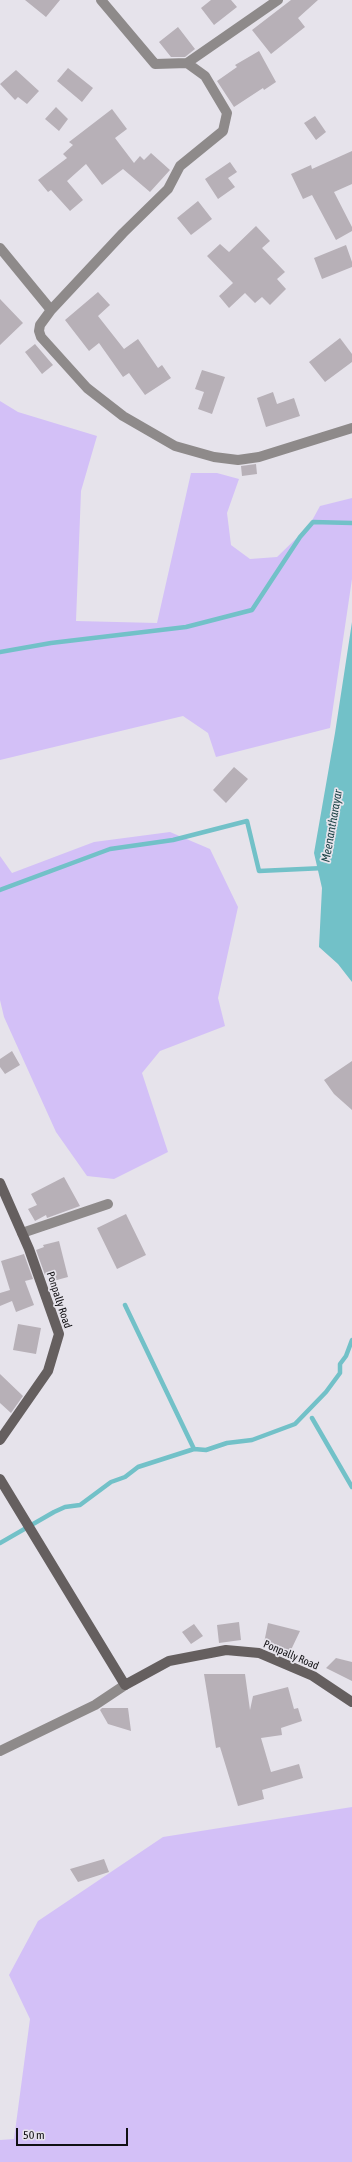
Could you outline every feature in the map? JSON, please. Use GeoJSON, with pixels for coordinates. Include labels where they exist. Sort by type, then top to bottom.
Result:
{"type":"FeatureCollection","features":[{"type":"Feature","properties":{"kind":"main road","name":"Ponpally Road"},"geometry":{"type":"LineString","coordinates":[[0,1183],[22,1233],[59,1334],[48,1371],[0,1440]]}},
{"type":"Feature","properties":{"kind":"main road"},"geometry":{"type":"LineString","coordinates":[[0,1479],[125,1685]]}},
{"type":"Feature","properties":{"kind":"main road","name":"Ponpally Road"},"geometry":{"type":"LineString","coordinates":[[125,1685],[169,1661],[226,1650],[259,1653],[313,1676],[352,1702]]}},
{"type":"Feature","properties":{"kind":"street"},"geometry":{"type":"LineString","coordinates":[[101,0],[155,64],[187,63],[278,0]]}},
{"type":"Feature","properties":{"kind":"street"},"geometry":{"type":"LineString","coordinates":[[187,63],[206,76],[227,113],[222,131],[180,166],[168,189],[123,233],[51,310],[40,325],[39,331],[42,337],[87,388],[123,416],[175,446],[214,457],[238,460],[259,457],[352,428]]}},
{"type":"Feature","properties":{"kind":"street"},"geometry":{"type":"LineString","coordinates":[[0,248],[51,310]]}},
{"type":"Feature","properties":{"kind":"street"},"geometry":{"type":"LineString","coordinates":[[22,1233],[108,1204]]}},
{"type":"Feature","properties":{"kind":"street"},"geometry":{"type":"LineString","coordinates":[[0,1751],[95,1704],[125,1685]]}},
{"type":"Feature","properties":{"kind":"shaded area"},"geometry":{"type":"Polygon","coordinates":[[[0,401],[18,412],[97,436],[81,491],[76,621],[157,623],[191,473],[217,473],[239,479],[227,513],[231,545],[250,559],[277,557],[309,526],[320,506],[352,498],[352,579],[330,728],[216,757],[208,733],[183,716],[0,760],[0,401]]]}},
{"type":"Feature","properties":{"kind":"shaded area"},"geometry":{"type":"Polygon","coordinates":[[[170,832],[210,849],[238,907],[218,998],[225,1026],[160,1051],[142,1073],[168,1152],[114,1179],[87,1176],[56,1132],[4,1017],[0,1000],[0,856],[12,873],[94,842],[170,832]]]}},
{"type":"Feature","properties":{"kind":"shaded area"},"geometry":{"type":"Polygon","coordinates":[[[352,1807],[352,2162],[0,2162],[0,2140],[14,2139],[30,2019],[9,1975],[38,1921],[163,1837],[352,1807]]]}},
{"type":"Feature","properties":{"kind":"water","name":"Meenantharayar"},"geometry":{"type":"Polygon","coordinates":[[[352,622],[352,982],[338,964],[319,947],[322,888],[314,853],[335,733],[352,622]]]}},
{"type":"Feature","properties":{"kind":"building"},"geometry":{"type":"Polygon","coordinates":[[[25,0],[60,0],[46,17],[25,0]]]}},
{"type":"Feature","properties":{"kind":"building"},"geometry":{"type":"Polygon","coordinates":[[[211,0],[231,0],[237,7],[214,25],[201,8],[211,0]]]}},
{"type":"Feature","properties":{"kind":"building"},"geometry":{"type":"Polygon","coordinates":[[[291,0],[318,0],[298,18],[305,27],[271,54],[252,30],[291,0]]]}},
{"type":"Feature","properties":{"kind":"building"},"geometry":{"type":"Polygon","coordinates":[[[178,27],[195,49],[185,57],[171,57],[159,42],[178,27]]]}},
{"type":"Feature","properties":{"kind":"building"},"geometry":{"type":"Polygon","coordinates":[[[259,51],[276,82],[264,90],[263,88],[234,107],[217,81],[237,67],[235,65],[259,51]]]}},
{"type":"Feature","properties":{"kind":"building"},"geometry":{"type":"Polygon","coordinates":[[[68,68],[93,88],[82,102],[57,81],[68,68]]]}},
{"type":"Feature","properties":{"kind":"building"},"geometry":{"type":"Polygon","coordinates":[[[16,70],[39,91],[27,104],[18,97],[15,100],[0,84],[16,70]]]}},
{"type":"Feature","properties":{"kind":"building"},"geometry":{"type":"Polygon","coordinates":[[[56,107],[68,119],[59,131],[45,119],[56,107]]]}},
{"type":"Feature","properties":{"kind":"building"},"geometry":{"type":"Polygon","coordinates":[[[112,109],[127,129],[115,138],[134,163],[140,156],[144,160],[151,153],[170,170],[150,192],[123,169],[102,185],[86,164],[67,181],[83,200],[70,211],[51,190],[48,192],[38,180],[67,158],[63,154],[73,145],[69,142],[112,109]]]}},
{"type":"Feature","properties":{"kind":"building"},"geometry":{"type":"Polygon","coordinates":[[[315,116],[326,132],[316,140],[304,123],[315,116]]]}},
{"type":"Feature","properties":{"kind":"building"},"geometry":{"type":"Polygon","coordinates":[[[352,151],[352,184],[334,192],[352,227],[352,231],[336,240],[312,195],[303,199],[291,174],[311,165],[312,169],[352,151]]]}},
{"type":"Feature","properties":{"kind":"building"},"geometry":{"type":"Polygon","coordinates":[[[230,162],[237,172],[228,178],[235,187],[218,199],[205,179],[230,162]]]}},
{"type":"Feature","properties":{"kind":"building"},"geometry":{"type":"Polygon","coordinates":[[[198,201],[212,219],[191,235],[177,218],[198,201]]]}},
{"type":"Feature","properties":{"kind":"building"},"geometry":{"type":"Polygon","coordinates":[[[256,226],[270,241],[262,248],[285,272],[277,279],[286,289],[270,305],[262,297],[255,303],[245,293],[229,308],[219,296],[233,283],[207,256],[220,244],[229,252],[256,226]]]}},
{"type":"Feature","properties":{"kind":"building"},"geometry":{"type":"Polygon","coordinates":[[[346,245],[352,262],[352,267],[322,279],[314,258],[346,245]]]}},
{"type":"Feature","properties":{"kind":"building"},"geometry":{"type":"Polygon","coordinates":[[[98,292],[110,305],[98,316],[124,349],[138,339],[158,368],[162,365],[171,378],[145,395],[129,373],[123,377],[99,343],[89,351],[65,320],[98,292]]]}},
{"type":"Feature","properties":{"kind":"building"},"geometry":{"type":"Polygon","coordinates":[[[0,299],[23,323],[0,345],[0,299]]]}},
{"type":"Feature","properties":{"kind":"building"},"geometry":{"type":"Polygon","coordinates":[[[340,338],[352,354],[352,362],[325,382],[309,362],[340,338]]]}},
{"type":"Feature","properties":{"kind":"building"},"geometry":{"type":"Polygon","coordinates":[[[35,344],[53,365],[42,374],[25,352],[35,344]]]}},
{"type":"Feature","properties":{"kind":"building"},"geometry":{"type":"Polygon","coordinates":[[[202,370],[225,377],[212,414],[198,409],[204,392],[195,389],[202,370]]]}},
{"type":"Feature","properties":{"kind":"building"},"geometry":{"type":"Polygon","coordinates":[[[273,392],[277,404],[294,398],[300,416],[266,427],[257,398],[273,392]]]}},
{"type":"Feature","properties":{"kind":"building"},"geometry":{"type":"Polygon","coordinates":[[[256,464],[257,474],[242,476],[241,466],[256,464]]]}},
{"type":"Feature","properties":{"kind":"building"},"geometry":{"type":"Polygon","coordinates":[[[234,767],[248,779],[226,803],[213,790],[234,767]]]}},
{"type":"Feature","properties":{"kind":"building"},"geometry":{"type":"Polygon","coordinates":[[[12,1051],[20,1065],[5,1074],[0,1067],[0,1059],[12,1051]]]}},
{"type":"Feature","properties":{"kind":"building"},"geometry":{"type":"Polygon","coordinates":[[[352,1061],[352,1110],[334,1094],[324,1080],[352,1061]]]}},
{"type":"Feature","properties":{"kind":"building"},"geometry":{"type":"Polygon","coordinates":[[[64,1177],[80,1206],[47,1218],[46,1215],[35,1221],[28,1209],[37,1205],[31,1194],[64,1177]]]}},
{"type":"Feature","properties":{"kind":"building"},"geometry":{"type":"Polygon","coordinates":[[[126,1214],[146,1255],[117,1269],[97,1228],[126,1214]]]}},
{"type":"Feature","properties":{"kind":"building"},"geometry":{"type":"Polygon","coordinates":[[[59,1241],[68,1277],[53,1281],[50,1273],[45,1275],[36,1250],[44,1247],[43,1245],[59,1241]]]}},
{"type":"Feature","properties":{"kind":"building"},"geometry":{"type":"Polygon","coordinates":[[[24,1254],[33,1279],[25,1281],[34,1305],[16,1312],[12,1301],[0,1306],[0,1293],[10,1290],[1,1261],[24,1254]]]}},
{"type":"Feature","properties":{"kind":"building"},"geometry":{"type":"Polygon","coordinates":[[[18,1324],[41,1328],[36,1354],[13,1350],[18,1324]]]}},
{"type":"Feature","properties":{"kind":"building"},"geometry":{"type":"Polygon","coordinates":[[[0,1374],[23,1396],[11,1413],[0,1403],[0,1374]]]}},
{"type":"Feature","properties":{"kind":"building"},"geometry":{"type":"Polygon","coordinates":[[[239,1622],[241,1640],[219,1643],[217,1625],[239,1622]]]}},
{"type":"Feature","properties":{"kind":"building"},"geometry":{"type":"Polygon","coordinates":[[[268,1623],[300,1631],[290,1652],[264,1643],[268,1623]]]}},
{"type":"Feature","properties":{"kind":"building"},"geometry":{"type":"Polygon","coordinates":[[[194,1624],[203,1636],[191,1644],[182,1632],[194,1624]]]}},
{"type":"Feature","properties":{"kind":"building"},"geometry":{"type":"Polygon","coordinates":[[[336,1658],[352,1662],[352,1681],[326,1668],[336,1658]]]}},
{"type":"Feature","properties":{"kind":"building"},"geometry":{"type":"Polygon","coordinates":[[[204,1674],[245,1674],[250,1710],[253,1696],[288,1687],[294,1709],[298,1708],[302,1721],[281,1728],[282,1735],[261,1738],[271,1772],[299,1764],[303,1778],[262,1790],[264,1799],[238,1806],[220,1747],[216,1748],[204,1674]]]}},
{"type":"Feature","properties":{"kind":"building"},"geometry":{"type":"Polygon","coordinates":[[[102,1708],[128,1708],[131,1731],[108,1724],[100,1710],[102,1708]]]}},
{"type":"Feature","properties":{"kind":"building"},"geometry":{"type":"Polygon","coordinates":[[[104,1859],[109,1872],[78,1882],[70,1869],[104,1859]]]}},
{"type":"Feature","properties":{"kind":"waterway"},"geometry":{"type":"LineString","coordinates":[[0,652],[51,643],[186,627],[252,610],[300,537],[313,522],[352,523]]}},
{"type":"Feature","properties":{"kind":"waterway"},"geometry":{"type":"LineString","coordinates":[[0,890],[110,849],[173,840],[247,821],[259,871],[324,868]]}},
{"type":"Feature","properties":{"kind":"waterway"},"geometry":{"type":"LineString","coordinates":[[125,1305],[194,1449]]}},
{"type":"Feature","properties":{"kind":"waterway"},"geometry":{"type":"LineString","coordinates":[[0,1543],[54,1512],[65,1507],[80,1505],[111,1482],[125,1477],[138,1467],[194,1449],[206,1450],[227,1443],[252,1440],[295,1424],[326,1392],[340,1373],[340,1364],[346,1356],[352,1340]]}},
{"type":"Feature","properties":{"kind":"waterway"},"geometry":{"type":"LineString","coordinates":[[312,1418],[352,1487]]}}]}
